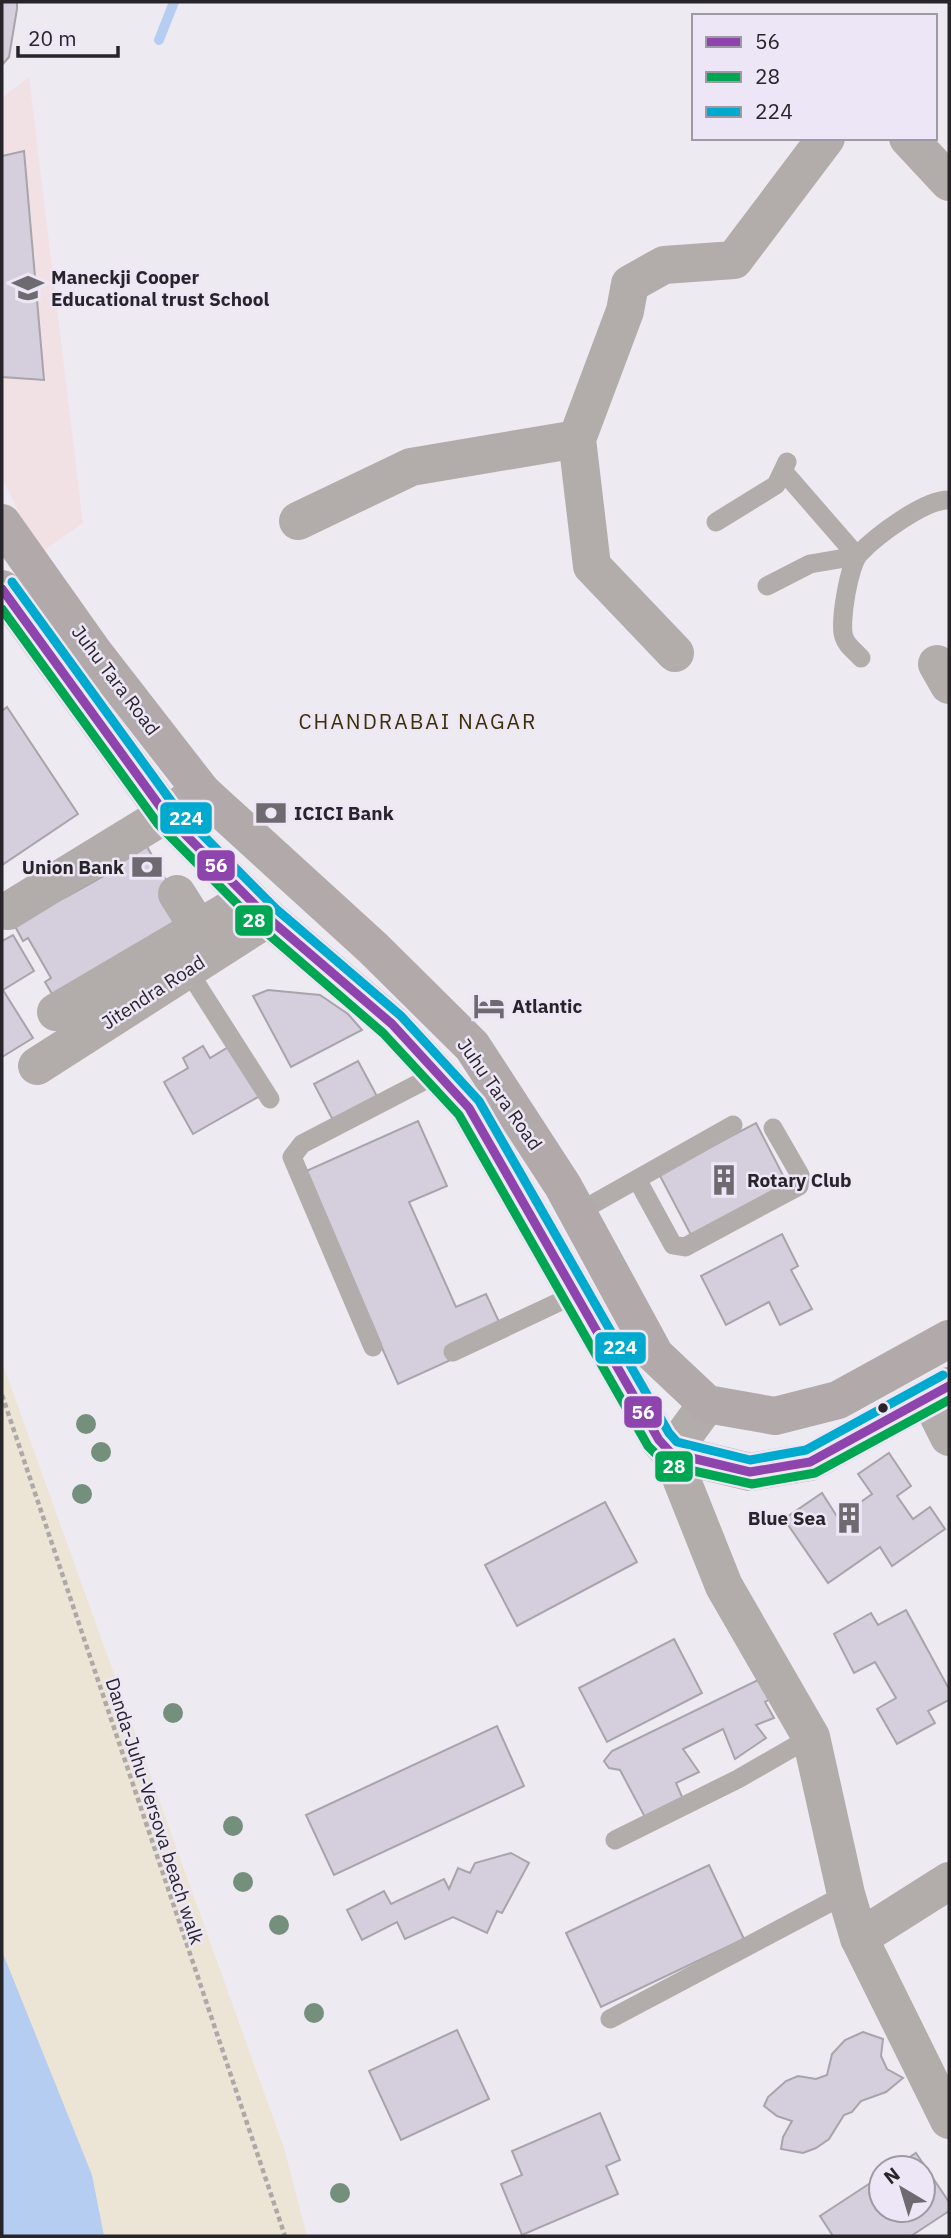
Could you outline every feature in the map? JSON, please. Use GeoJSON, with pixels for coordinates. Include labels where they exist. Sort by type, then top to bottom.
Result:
{"type":"FeatureCollection","features":[{"type":"Feature","properties":{"kind":"main road","name":"Juhu Tara Road"},"geometry":{"type":"LineString","coordinates":[[2,523],[94,653],[202,792],[373,948],[472,1046],[577,1213],[655,1355],[707,1404]]}},
{"type":"Feature","properties":{"kind":"main road","name":"Juhu Tara Road"},"geometry":{"type":"LineString","coordinates":[[2,589],[167,816],[258,909],[392,1024],[469,1108],[659,1440],[671,1453]]}},
{"type":"Feature","properties":{"kind":"main road"},"geometry":{"type":"LineString","coordinates":[[707,1404],[775,1416],[838,1400],[949,1339]]}},
{"type":"Feature","properties":{"kind":"main road"},"geometry":{"type":"LineString","coordinates":[[671,1453],[750,1472],[810,1462],[939,1392]]}},
{"type":"Feature","properties":{"kind":"street"},"geometry":{"type":"LineString","coordinates":[[675,653],[592,566],[577,439],[625,311],[630,284],[664,265],[734,260],[824,140]]}},
{"type":"Feature","properties":{"kind":"street"},"geometry":{"type":"LineString","coordinates":[[910,140],[949,182]]}},
{"type":"Feature","properties":{"kind":"street"},"geometry":{"type":"LineString","coordinates":[[298,520],[411,467],[577,439]]}},
{"type":"Feature","properties":{"kind":"street"},"geometry":{"type":"LineString","coordinates":[[8,911],[167,816],[202,792]]}},
{"type":"Feature","properties":{"kind":"street"},"geometry":{"type":"LineString","coordinates":[[177,894],[199,929]]}},
{"type":"Feature","properties":{"kind":"street"},"geometry":{"type":"LineString","coordinates":[[70,1017],[199,929],[258,909]]}},
{"type":"Feature","properties":{"kind":"street","name":"Jitendra Road"},"geometry":{"type":"LineString","coordinates":[[37,1066],[70,1017],[187,969],[258,909]]}},
{"type":"Feature","properties":{"kind":"street"},"geometry":{"type":"LineString","coordinates":[[939,1392],[949,1437]]}},
{"type":"Feature","properties":{"kind":"street"},"geometry":{"type":"LineString","coordinates":[[707,1404],[671,1453],[723,1586],[811,1737],[846,1894],[859,1938],[949,2120]]}},
{"type":"Feature","properties":{"kind":"street"},"geometry":{"type":"LineString","coordinates":[[859,1938],[949,1881]]}},
{"type":"Feature","properties":{"kind":"lane"},"geometry":{"type":"LineString","coordinates":[[716,522],[776,485],[786,466],[857,556]]}},
{"type":"Feature","properties":{"kind":"lane"},"geometry":{"type":"LineString","coordinates":[[767,586],[810,564],[857,556],[920,506],[938,500],[949,500]]}},
{"type":"Feature","properties":{"kind":"lane"},"geometry":{"type":"LineString","coordinates":[[857,556],[841,614],[845,641],[860,658]]}},
{"type":"Feature","properties":{"kind":"lane"},"geometry":{"type":"LineString","coordinates":[[187,969],[270,1099]]}},
{"type":"Feature","properties":{"kind":"lane"},"geometry":{"type":"LineString","coordinates":[[373,1347],[292,1157],[302,1144],[437,1074]]}},
{"type":"Feature","properties":{"kind":"lane"},"geometry":{"type":"LineString","coordinates":[[577,1213],[733,1125]]}},
{"type":"Feature","properties":{"kind":"lane"},"geometry":{"type":"LineString","coordinates":[[638,1181],[673,1245],[685,1247],[799,1186],[800,1175],[773,1128]]}},
{"type":"Feature","properties":{"kind":"lane"},"geometry":{"type":"LineString","coordinates":[[453,1352],[576,1294]]}},
{"type":"Feature","properties":{"kind":"lane"},"geometry":{"type":"LineString","coordinates":[[615,1840],[738,1779],[811,1737]]}},
{"type":"Feature","properties":{"kind":"lane"},"geometry":{"type":"LineString","coordinates":[[610,2019],[846,1894]]}},
{"type":"Feature","properties":{"kind":"path","name":"Danda-Juhu-Versova beach walk"},"geometry":{"type":"LineString","coordinates":[[2,1395],[285,2236]]}},
{"type":"Feature","properties":{"kind":"shaded area","name":"Maneckji Cooper Educational trust School"},"geometry":{"type":"Polygon","coordinates":[[[29,77],[83,523],[39,554],[2,478],[2,98],[29,77]]]}},
{"type":"Feature","properties":{"kind":"sand"},"geometry":{"type":"Polygon","coordinates":[[[2,1362],[284,2148],[307,2236],[70,2236],[2,2012],[2,1362]]]}},
{"type":"Feature","properties":{"kind":"water"},"geometry":{"type":"Polygon","coordinates":[[[2,1951],[92,2175],[104,2236],[2,2236],[2,1951]]]}},
{"type":"Feature","properties":{"kind":"building"},"geometry":{"type":"Polygon","coordinates":[[[2,2],[17,2],[17,9],[9,57],[2,65],[2,2]]]}},
{"type":"Feature","properties":{"kind":"building"},"geometry":{"type":"Polygon","coordinates":[[[24,151],[44,380],[2,377],[2,156],[24,151]]]}},
{"type":"Feature","properties":{"kind":"building"},"geometry":{"type":"Polygon","coordinates":[[[7,707],[78,814],[2,865],[2,711],[7,707]]]}},
{"type":"Feature","properties":{"kind":"building"},"geometry":{"type":"Polygon","coordinates":[[[145,843],[193,928],[58,1004],[45,982],[51,978],[28,938],[23,941],[11,919],[66,897],[109,873],[106,866],[145,843]]]}},
{"type":"Feature","properties":{"kind":"building"},"geometry":{"type":"Polygon","coordinates":[[[13,935],[34,971],[3,990],[33,1038],[2,1057],[2,941],[13,935]]]}},
{"type":"Feature","properties":{"kind":"building"},"geometry":{"type":"Polygon","coordinates":[[[268,990],[320,995],[348,1014],[362,1030],[291,1067],[253,996],[268,990]]]}},
{"type":"Feature","properties":{"kind":"building"},"geometry":{"type":"Polygon","coordinates":[[[203,1046],[210,1058],[230,1046],[265,1093],[193,1134],[164,1082],[188,1068],[183,1058],[203,1046]]]}},
{"type":"Feature","properties":{"kind":"building"},"geometry":{"type":"Polygon","coordinates":[[[358,1061],[379,1100],[335,1124],[314,1084],[358,1061]]]}},
{"type":"Feature","properties":{"kind":"building"},"geometry":{"type":"Polygon","coordinates":[[[418,1121],[447,1186],[409,1202],[456,1307],[486,1294],[501,1326],[453,1359],[398,1384],[304,1172],[418,1121]]]}},
{"type":"Feature","properties":{"kind":"building","name":"Rotary Club"},"geometry":{"type":"Polygon","coordinates":[[[756,1123],[789,1187],[692,1237],[659,1174],[756,1123]]]}},
{"type":"Feature","properties":{"kind":"building"},"geometry":{"type":"Polygon","coordinates":[[[782,1234],[798,1266],[791,1270],[812,1309],[780,1325],[769,1302],[726,1325],[701,1276],[782,1234]]]}},
{"type":"Feature","properties":{"kind":"building","name":"Blue Sea"},"geometry":{"type":"Polygon","coordinates":[[[889,1453],[911,1486],[897,1496],[913,1519],[930,1507],[945,1529],[892,1566],[880,1547],[828,1583],[784,1519],[822,1493],[838,1518],[872,1494],[858,1474],[889,1453]]]}},
{"type":"Feature","properties":{"kind":"building"},"geometry":{"type":"Polygon","coordinates":[[[605,1502],[637,1562],[517,1626],[485,1565],[605,1502]]]}},
{"type":"Feature","properties":{"kind":"building"},"geometry":{"type":"Polygon","coordinates":[[[906,1610],[949,1689],[949,1700],[928,1711],[935,1723],[897,1744],[877,1709],[896,1698],[875,1662],[854,1673],[834,1634],[871,1613],[878,1625],[906,1610]]]}},
{"type":"Feature","properties":{"kind":"building"},"geometry":{"type":"Polygon","coordinates":[[[674,1639],[702,1693],[607,1742],[579,1688],[674,1639]]]}},
{"type":"Feature","properties":{"kind":"building"},"geometry":{"type":"Polygon","coordinates":[[[758,1680],[772,1698],[765,1702],[774,1718],[756,1725],[766,1738],[735,1759],[723,1729],[683,1749],[699,1772],[676,1783],[683,1799],[646,1819],[620,1770],[609,1768],[604,1761],[612,1751],[758,1680]]]}},
{"type":"Feature","properties":{"kind":"building"},"geometry":{"type":"Polygon","coordinates":[[[497,1726],[524,1786],[334,1875],[306,1815],[497,1726]]]}},
{"type":"Feature","properties":{"kind":"building"},"geometry":{"type":"Polygon","coordinates":[[[511,1853],[529,1863],[502,1913],[497,1911],[487,1933],[453,1917],[405,1939],[397,1922],[362,1940],[347,1910],[384,1891],[391,1904],[444,1879],[449,1889],[458,1868],[470,1873],[475,1863],[511,1853]]]}},
{"type":"Feature","properties":{"kind":"building"},"geometry":{"type":"Polygon","coordinates":[[[709,1865],[744,1939],[601,2007],[566,1933],[709,1865]]]}},
{"type":"Feature","properties":{"kind":"building"},"geometry":{"type":"Polygon","coordinates":[[[457,2030],[489,2099],[401,2140],[369,2071],[457,2030]]]}},
{"type":"Feature","properties":{"kind":"building"},"geometry":{"type":"Polygon","coordinates":[[[863,2032],[883,2039],[881,2056],[887,2069],[903,2078],[886,2092],[861,2101],[852,2112],[844,2115],[829,2139],[816,2148],[803,2153],[781,2149],[783,2137],[792,2121],[777,2116],[764,2106],[768,2097],[786,2081],[798,2076],[816,2079],[827,2075],[832,2054],[845,2040],[863,2032]]]}},
{"type":"Feature","properties":{"kind":"building"},"geometry":{"type":"Polygon","coordinates":[[[600,2113],[620,2160],[606,2166],[618,2194],[522,2235],[501,2184],[522,2175],[512,2151],[600,2113]]]}},
{"type":"Feature","properties":{"kind":"building"},"geometry":{"type":"Polygon","coordinates":[[[937,2184],[949,2202],[949,2211],[937,2219],[937,2184]]]}},
{"type":"Feature","properties":{"kind":"building"},"geometry":{"type":"Polygon","coordinates":[[[867,2185],[867,2224],[929,2224],[911,2236],[833,2236],[820,2216],[867,2185]]]}},
{"type":"Feature","properties":{"kind":"waterway"},"geometry":{"type":"LineString","coordinates":[[159,40],[174,2]]}},
{"type":"Feature","properties":{"kind":"transit line","name":"224"},"geometry":{"type":"LineString","coordinates":[[12,582],[176,808],[276,909],[401,1016],[479,1101],[669,1433],[677,1442],[750,1460],[806,1450],[943,1375]]}},
{"type":"Feature","properties":{"kind":"transit line","name":"56"},"geometry":{"type":"LineString","coordinates":[[2,589],[167,816],[268,918],[392,1024],[469,1108],[659,1440],[671,1453],[750,1472],[810,1462],[949,1386]]}},
{"type":"Feature","properties":{"kind":"transit line","name":"28"},"geometry":{"type":"LineString","coordinates":[[2,609],[158,824],[260,927],[383,1033],[459,1115],[648,1446],[667,1465],[752,1484],[815,1473],[949,1400]]}},
{"type":"Feature","properties":{"kind":"place","name":"Maneckji Cooper Educational trust School"},"geometry":{"type":"Point","coordinates":[28,288]}},
{"type":"Feature","properties":{"kind":"place","name":"ICICI Bank"},"geometry":{"type":"Point","coordinates":[271,813]}},
{"type":"Feature","properties":{"kind":"place","name":"Union Bank"},"geometry":{"type":"Point","coordinates":[147,867]}},
{"type":"Feature","properties":{"kind":"place","name":"Atlantic"},"geometry":{"type":"Point","coordinates":[489,1006]}},
{"type":"Feature","properties":{"kind":"place","name":"Rotary Club"},"geometry":{"type":"Point","coordinates":[724,1180]}},
{"type":"Feature","properties":{"kind":"place","name":"Blue Sea"},"geometry":{"type":"Point","coordinates":[849,1518]}},
{"type":"Feature","properties":{"kind":"district","name":"CHANDRABAI NAGAR"},"geometry":{"type":"Point","coordinates":[418,722]}}]}
